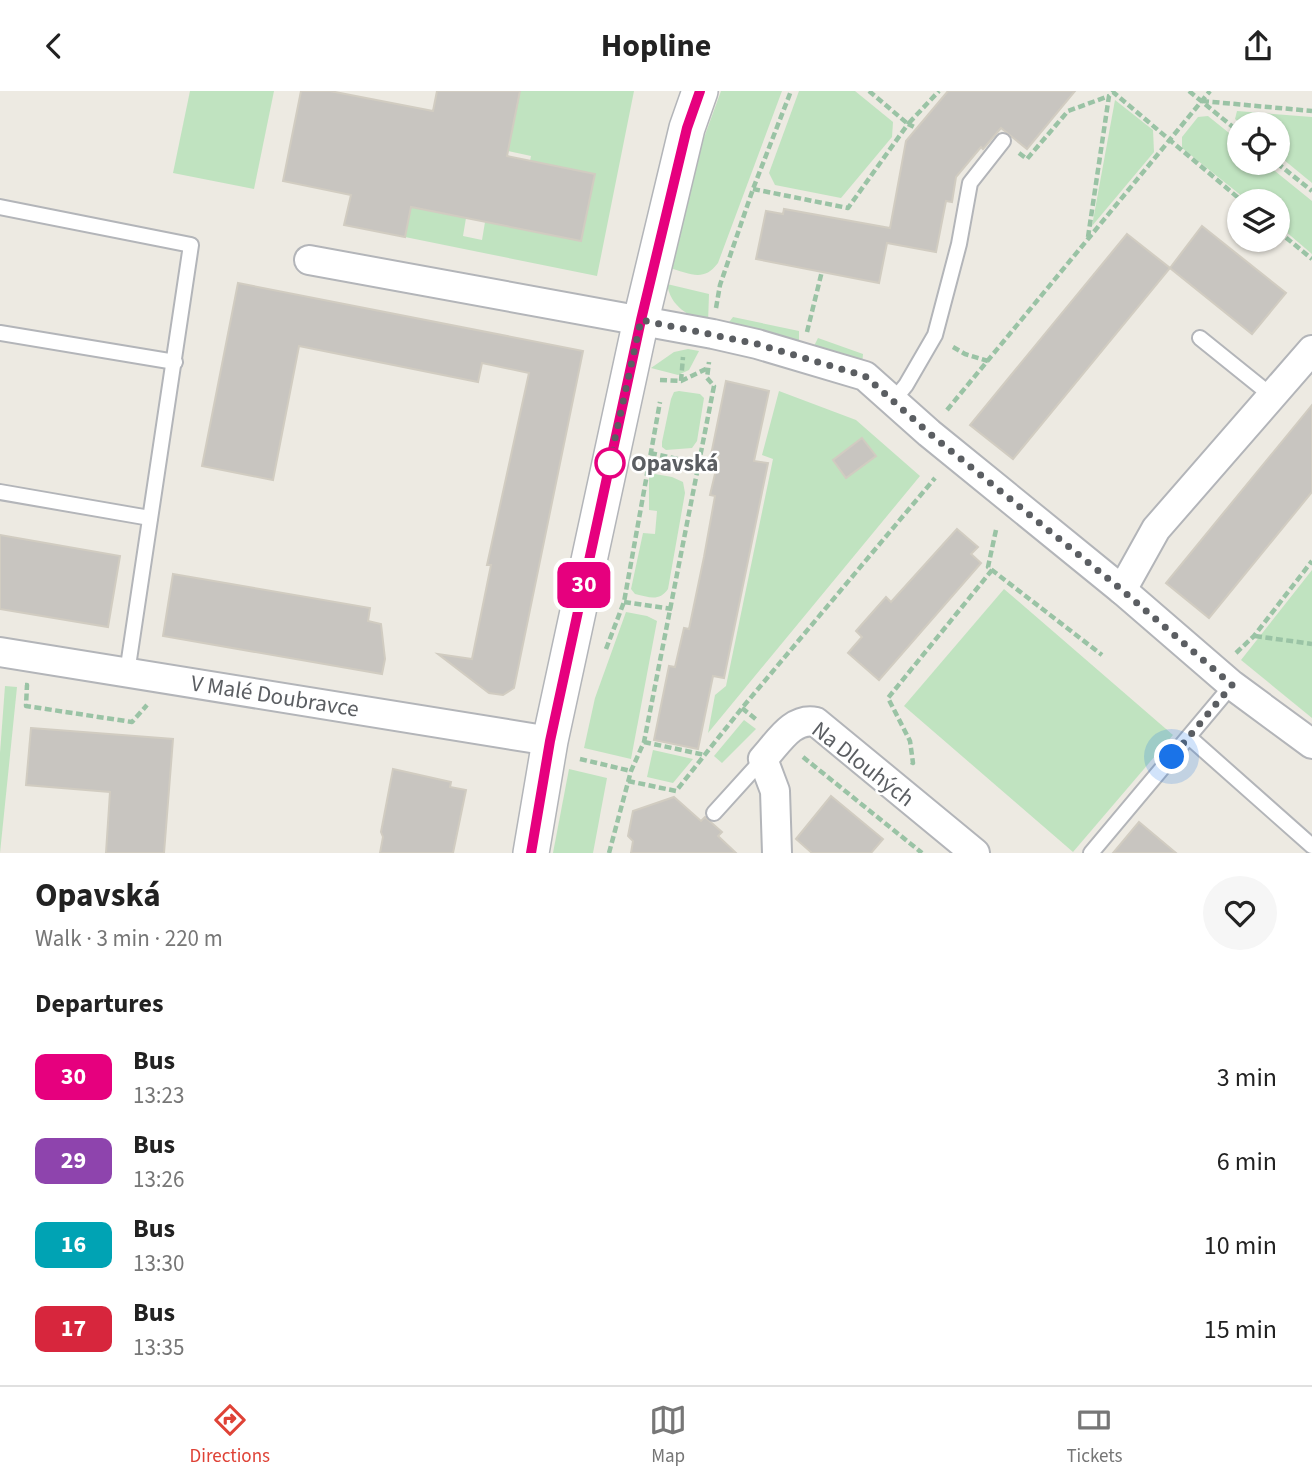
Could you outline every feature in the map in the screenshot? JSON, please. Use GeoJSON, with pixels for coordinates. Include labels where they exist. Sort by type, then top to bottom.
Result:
{"type":"FeatureCollection","features":[{"type":"Feature","properties":{"kind":"street"},"geometry":{"type":"LineString","coordinates":[[531,853],[564,750],[641,320],[687,128],[700,91]]}},
{"type":"Feature","properties":{"kind":"street"},"geometry":{"type":"LineString","coordinates":[[309,260],[713,334],[865,376],[929,433],[1122,590],[1224,678],[1312,744]]}},
{"type":"Feature","properties":{"kind":"street"},"geometry":{"type":"LineString","coordinates":[[1122,590],[1156,529],[1312,350]]}},
{"type":"Feature","properties":{"kind":"street","name":"V Malé Doubravce"},"geometry":{"type":"LineString","coordinates":[[0,652],[564,750]]}},
{"type":"Feature","properties":{"kind":"street","name":"Na Dlouhých"},"geometry":{"type":"LineString","coordinates":[[772,750],[794,725],[806,720],[816,722],[975,853]]}},
{"type":"Feature","properties":{"kind":"street"},"geometry":{"type":"LineString","coordinates":[[772,750],[777,853]]}},
{"type":"Feature","properties":{"kind":"lane"},"geometry":{"type":"LineString","coordinates":[[893,401],[906,385],[934,335],[959,244],[970,183],[1003,141]]}},
{"type":"Feature","properties":{"kind":"lane"},"geometry":{"type":"LineString","coordinates":[[0,207],[191,245],[127,673]]}},
{"type":"Feature","properties":{"kind":"lane"},"geometry":{"type":"LineString","coordinates":[[0,333],[175,362]]}},
{"type":"Feature","properties":{"kind":"lane"},"geometry":{"type":"LineString","coordinates":[[1200,338],[1272,396]]}},
{"type":"Feature","properties":{"kind":"lane"},"geometry":{"type":"LineString","coordinates":[[0,492],[150,518]]}},
{"type":"Feature","properties":{"kind":"lane"},"geometry":{"type":"LineString","coordinates":[[1091,853],[1189,737],[1224,678]]}},
{"type":"Feature","properties":{"kind":"lane"},"geometry":{"type":"LineString","coordinates":[[1189,737],[1312,846]]}},
{"type":"Feature","properties":{"kind":"lane"},"geometry":{"type":"LineString","coordinates":[[714,813],[772,750]]}},
{"type":"Feature","properties":{"kind":"path"},"geometry":{"type":"LineString","coordinates":[[609,853],[631,771],[644,742],[672,609],[714,386],[707,378],[720,285],[752,189],[791,91]]}},
{"type":"Feature","properties":{"kind":"path"},"geometry":{"type":"LineString","coordinates":[[869,91],[916,128]]}},
{"type":"Feature","properties":{"kind":"path"},"geometry":{"type":"LineString","coordinates":[[752,189],[848,208],[908,124],[939,91]]}},
{"type":"Feature","properties":{"kind":"path"},"geometry":{"type":"LineString","coordinates":[[1189,91],[1227,122]]}},
{"type":"Feature","properties":{"kind":"path"},"geometry":{"type":"LineString","coordinates":[[929,433],[1210,91]]}},
{"type":"Feature","properties":{"kind":"path"},"geometry":{"type":"LineString","coordinates":[[1003,141],[1027,159],[1068,111],[1109,96],[1113,92],[1227,189]]}},
{"type":"Feature","properties":{"kind":"path"},"geometry":{"type":"LineString","coordinates":[[1087,240],[1109,96]]}},
{"type":"Feature","properties":{"kind":"path"},"geometry":{"type":"LineString","coordinates":[[1201,101],[1312,111]]}},
{"type":"Feature","properties":{"kind":"path"},"geometry":{"type":"LineString","coordinates":[[1290,173],[1312,191]]}},
{"type":"Feature","properties":{"kind":"path"},"geometry":{"type":"LineString","coordinates":[[1290,241],[1312,260]]}},
{"type":"Feature","properties":{"kind":"path"},"geometry":{"type":"LineString","coordinates":[[802,358],[822,271]]}},
{"type":"Feature","properties":{"kind":"path"},"geometry":{"type":"LineString","coordinates":[[934,335],[965,353],[988,361]]}},
{"type":"Feature","properties":{"kind":"path"},"geometry":{"type":"LineString","coordinates":[[605,650],[624,602],[664,380]]}},
{"type":"Feature","properties":{"kind":"path"},"geometry":{"type":"LineString","coordinates":[[650,453],[700,464]]}},
{"type":"Feature","properties":{"kind":"path"},"geometry":{"type":"LineString","coordinates":[[628,781],[676,791],[935,478]]}},
{"type":"Feature","properties":{"kind":"path"},"geometry":{"type":"LineString","coordinates":[[996,530],[988,567],[1102,655]]}},
{"type":"Feature","properties":{"kind":"path"},"geometry":{"type":"LineString","coordinates":[[1224,678],[1312,561]]}},
{"type":"Feature","properties":{"kind":"path"},"geometry":{"type":"LineString","coordinates":[[903,754],[913,763],[910,741],[888,698],[992,570]]}},
{"type":"Feature","properties":{"kind":"path"},"geometry":{"type":"LineString","coordinates":[[624,602],[672,609]]}},
{"type":"Feature","properties":{"kind":"path"},"geometry":{"type":"LineString","coordinates":[[1254,636],[1312,644]]}},
{"type":"Feature","properties":{"kind":"path"},"geometry":{"type":"LineString","coordinates":[[14,683],[27,685],[26,706],[132,722],[149,703]]}},
{"type":"Feature","properties":{"kind":"path"},"geometry":{"type":"LineString","coordinates":[[742,708],[772,750],[922,853]]}},
{"type":"Feature","properties":{"kind":"path"},"geometry":{"type":"LineString","coordinates":[[644,742],[705,755]]}},
{"type":"Feature","properties":{"kind":"path"},"geometry":{"type":"LineString","coordinates":[[564,750],[631,771]]}},
{"type":"Feature","properties":{"kind":"green space"},"geometry":{"type":"Polygon","coordinates":[[[190,91],[274,91],[254,189],[173,173],[190,91]]]}},
{"type":"Feature","properties":{"kind":"green space"},"geometry":{"type":"Polygon","coordinates":[[[520,91],[634,91],[597,276],[405,237],[411,207],[466,218],[463,236],[482,240],[485,222],[581,241],[594,174],[530,161],[531,156],[508,151],[520,91]]]}},
{"type":"Feature","properties":{"kind":"green space"},"geometry":{"type":"Polygon","coordinates":[[[721,91],[782,91],[718,263],[707,273],[696,275],[669,268],[689,179],[721,91]]]}},
{"type":"Feature","properties":{"kind":"green space"},"geometry":{"type":"Polygon","coordinates":[[[799,91],[855,91],[893,122],[892,137],[841,198],[775,185],[769,173],[799,91]]]}},
{"type":"Feature","properties":{"kind":"green space"},"geometry":{"type":"Polygon","coordinates":[[[1115,100],[1153,130],[1154,152],[1092,226],[1115,100]]]}},
{"type":"Feature","properties":{"kind":"green space"},"geometry":{"type":"Polygon","coordinates":[[[1290,115],[1312,117],[1312,183],[1290,165],[1290,115]]]}},
{"type":"Feature","properties":{"kind":"green space"},"geometry":{"type":"Polygon","coordinates":[[[1208,116],[1227,131],[1227,175],[1280,175],[1312,201],[1312,254],[1290,235],[1290,189],[1233,189],[1182,148],[1182,137],[1198,117],[1208,116]]]}},
{"type":"Feature","properties":{"kind":"green space"},"geometry":{"type":"Polygon","coordinates":[[[667,284],[709,294],[708,323],[681,309],[672,299],[667,284]]]}},
{"type":"Feature","properties":{"kind":"green space"},"geometry":{"type":"Polygon","coordinates":[[[733,317],[799,331],[799,342],[726,326],[733,317]]]}},
{"type":"Feature","properties":{"kind":"green space"},"geometry":{"type":"Polygon","coordinates":[[[818,338],[863,354],[862,365],[814,346],[818,338]]]}},
{"type":"Feature","properties":{"kind":"green space"},"geometry":{"type":"Polygon","coordinates":[[[688,349],[699,351],[689,370],[678,375],[651,368],[674,352],[688,349]]]}},
{"type":"Feature","properties":{"kind":"green space"},"geometry":{"type":"Polygon","coordinates":[[[779,391],[856,420],[920,476],[708,733],[715,695],[726,686],[773,459],[762,455],[779,391]],[[862,438],[833,460],[846,478],[876,456],[862,438]]]}},
{"type":"Feature","properties":{"kind":"green space"},"geometry":{"type":"Polygon","coordinates":[[[674,392],[700,394],[704,398],[697,441],[692,448],[666,450],[662,447],[662,442],[671,399],[674,392]]]}},
{"type":"Feature","properties":{"kind":"green space"},"geometry":{"type":"Polygon","coordinates":[[[655,474],[683,482],[685,493],[668,589],[661,596],[653,597],[635,594],[631,589],[643,533],[655,534],[657,511],[649,510],[649,477],[655,474]]]}},
{"type":"Feature","properties":{"kind":"green space"},"geometry":{"type":"Polygon","coordinates":[[[1312,570],[1312,718],[1241,660],[1312,570]]]}},
{"type":"Feature","properties":{"kind":"green space"},"geometry":{"type":"Polygon","coordinates":[[[1004,589],[1173,735],[1073,852],[904,706],[1004,589]]]}},
{"type":"Feature","properties":{"kind":"green space"},"geometry":{"type":"Polygon","coordinates":[[[626,612],[657,621],[631,759],[584,748],[595,698],[626,612]]]}},
{"type":"Feature","properties":{"kind":"green space"},"geometry":{"type":"Polygon","coordinates":[[[5,686],[17,687],[0,853],[0,753],[5,686]]]}},
{"type":"Feature","properties":{"kind":"green space"},"geometry":{"type":"Polygon","coordinates":[[[744,720],[756,729],[722,763],[714,756],[744,720]]]}},
{"type":"Feature","properties":{"kind":"green space"},"geometry":{"type":"Polygon","coordinates":[[[653,750],[693,759],[673,783],[647,777],[653,750]]]}},
{"type":"Feature","properties":{"kind":"green space"},"geometry":{"type":"Polygon","coordinates":[[[569,769],[607,778],[593,853],[553,853],[569,769]]]}},
{"type":"Feature","properties":{"kind":"building"},"geometry":{"type":"Polygon","coordinates":[[[301,91],[330,91],[433,111],[437,91],[520,91],[507,156],[595,174],[581,241],[411,207],[405,237],[344,225],[351,195],[283,181],[301,91]]]}},
{"type":"Feature","properties":{"kind":"building"},"geometry":{"type":"Polygon","coordinates":[[[948,91],[1075,91],[1027,149],[1001,128],[983,149],[981,147],[956,177],[952,202],[946,201],[936,252],[887,243],[879,283],[756,259],[766,211],[783,214],[784,209],[890,228],[906,141],[948,91]]]}},
{"type":"Feature","properties":{"kind":"building"},"geometry":{"type":"Polygon","coordinates":[[[1202,226],[1227,246],[1227,252],[1235,252],[1286,293],[1252,334],[1170,268],[1202,226]]]}},
{"type":"Feature","properties":{"kind":"building"},"geometry":{"type":"Polygon","coordinates":[[[1127,234],[1170,268],[1013,459],[970,425],[1127,234]]]}},
{"type":"Feature","properties":{"kind":"building"},"geometry":{"type":"Polygon","coordinates":[[[238,283],[583,351],[514,688],[503,695],[489,693],[438,654],[472,659],[491,565],[487,565],[529,373],[482,363],[478,382],[299,346],[273,480],[202,466],[238,283]]]}},
{"type":"Feature","properties":{"kind":"building"},"geometry":{"type":"Polygon","coordinates":[[[726,381],[769,391],[754,461],[768,463],[724,678],[713,676],[698,749],[654,740],[669,666],[675,667],[684,628],[689,629],[704,557],[715,496],[710,495],[719,457],[711,455],[726,381]]]}},
{"type":"Feature","properties":{"kind":"building"},"geometry":{"type":"Polygon","coordinates":[[[1312,405],[1312,492],[1209,618],[1166,583],[1312,405]]]}},
{"type":"Feature","properties":{"kind":"building"},"geometry":{"type":"Polygon","coordinates":[[[862,438],[876,456],[846,478],[833,460],[862,438]]]}},
{"type":"Feature","properties":{"kind":"building"},"geometry":{"type":"Polygon","coordinates":[[[957,529],[978,547],[971,554],[981,563],[879,680],[848,653],[862,637],[856,631],[886,597],[891,602],[957,529]]]}},
{"type":"Feature","properties":{"kind":"building"},"geometry":{"type":"Polygon","coordinates":[[[0,535],[120,556],[108,627],[0,609],[0,535]]]}},
{"type":"Feature","properties":{"kind":"building"},"geometry":{"type":"Polygon","coordinates":[[[173,574],[370,608],[368,621],[381,624],[385,659],[382,674],[163,636],[173,574]]]}},
{"type":"Feature","properties":{"kind":"building"},"geometry":{"type":"Polygon","coordinates":[[[31,728],[173,739],[164,853],[106,853],[110,792],[26,785],[31,728]]]}},
{"type":"Feature","properties":{"kind":"building"},"geometry":{"type":"Polygon","coordinates":[[[393,769],[451,782],[450,787],[466,790],[453,853],[380,853],[383,837],[381,832],[393,769]]]}},
{"type":"Feature","properties":{"kind":"building"},"geometry":{"type":"Polygon","coordinates":[[[831,796],[883,839],[871,853],[812,853],[796,839],[831,796]]]}},
{"type":"Feature","properties":{"kind":"building"},"geometry":{"type":"Polygon","coordinates":[[[674,797],[701,821],[705,817],[722,832],[718,836],[736,853],[631,853],[633,841],[628,836],[633,811],[674,797]]]}},
{"type":"Feature","properties":{"kind":"building"},"geometry":{"type":"Polygon","coordinates":[[[1139,822],[1176,853],[1113,853],[1139,822]]]}},
{"type":"Feature","properties":{"kind":"bus line","name":"30"},"geometry":{"type":"LineString","coordinates":[[531,853],[550,741],[641,320],[687,128],[700,91]]}},
{"type":"Feature","properties":{"kind":"place","name":"Opavská"},"geometry":{"type":"Point","coordinates":[610,463]}},
{"type":"Feature","properties":{"kind":"route"},"geometry":{"type":"LineString","coordinates":[[610,463],[607,475],[641,320],[757,344],[865,376],[929,433],[1122,590],[1232,685],[1172,757]]}}]}
